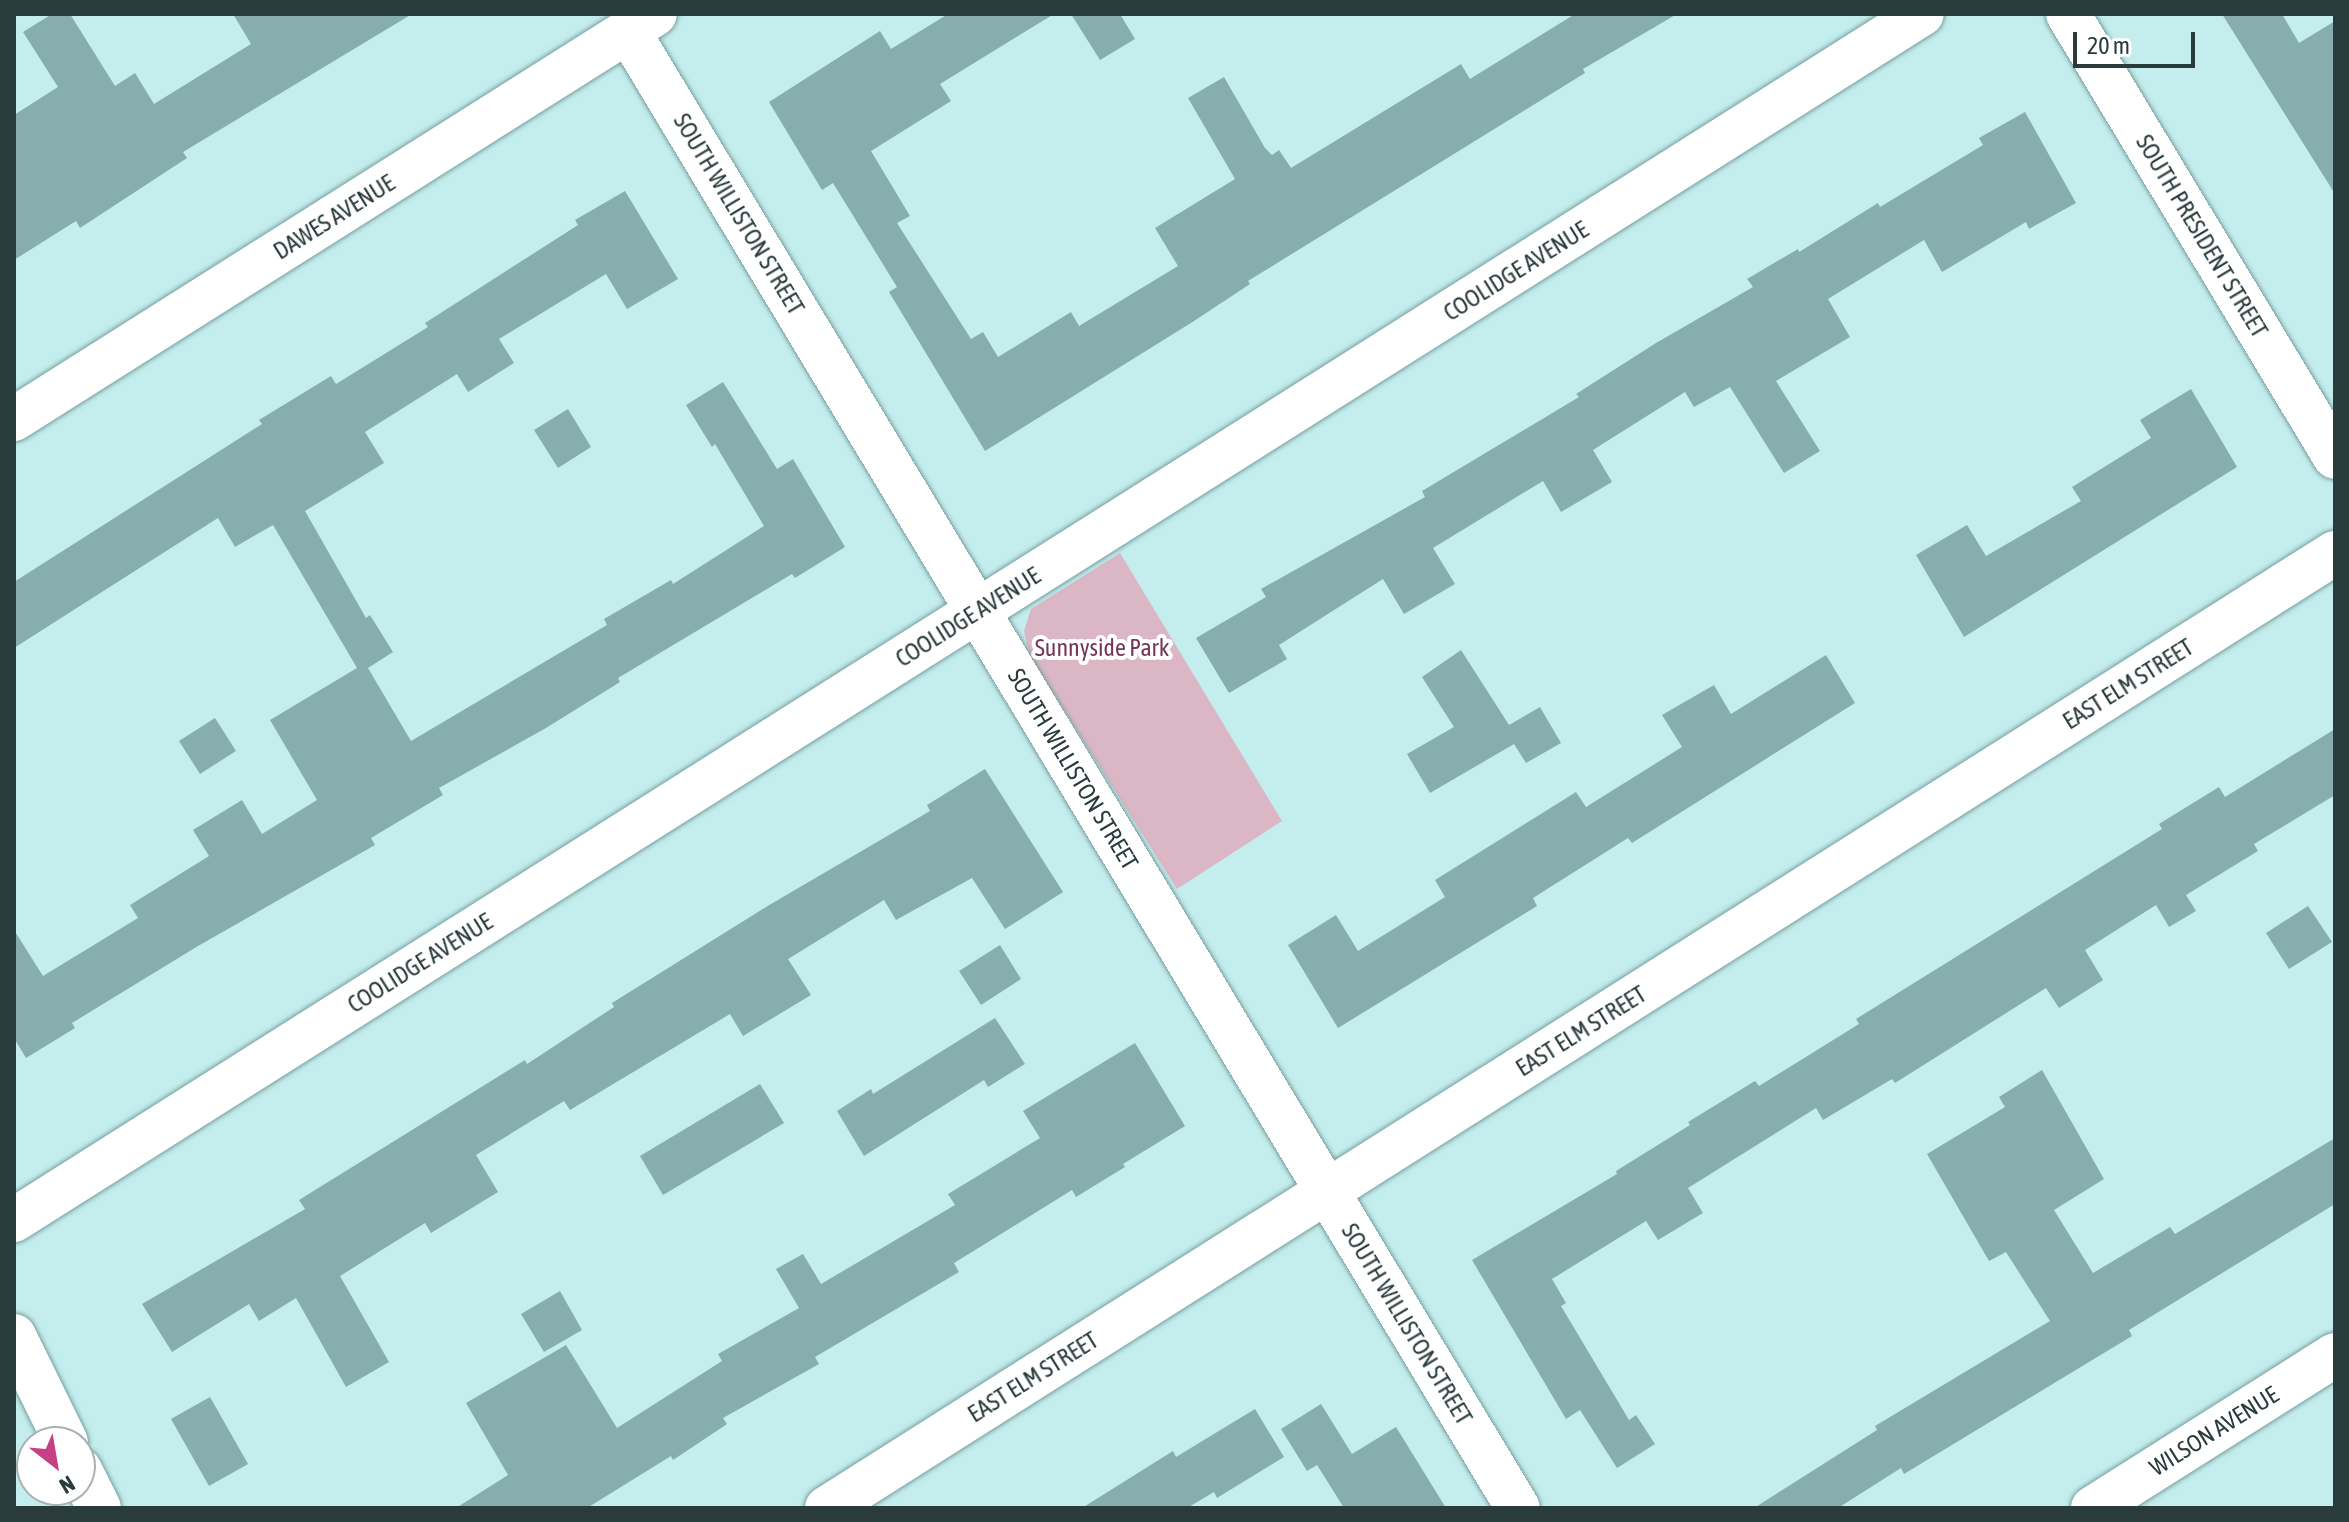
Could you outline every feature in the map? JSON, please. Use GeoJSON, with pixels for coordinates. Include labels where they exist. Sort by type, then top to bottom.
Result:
{"type":"FeatureCollection","features":[{"type":"Feature","properties":{"kind":"street","name":"COOLIDGE AVENUE"},"geometry":{"type":"LineString","coordinates":[[14,1220],[1922,14]]}},
{"type":"Feature","properties":{"kind":"street","name":"SOUTH PRESIDENT STREET"},"geometry":{"type":"LineString","coordinates":[[2068,14],[2335,457]]}},
{"type":"Feature","properties":{"kind":"street","name":"SOUTH WILLISTON STREET"},"geometry":{"type":"LineString","coordinates":[[641,22],[978,611],[1518,1508]]}},
{"type":"Feature","properties":{"kind":"street","name":"DAWES AVENUE"},"geometry":{"type":"LineString","coordinates":[[14,419],[641,22]]}},
{"type":"Feature","properties":{"kind":"street","name":"EAST ELM STREET"},"geometry":{"type":"LineString","coordinates":[[827,1508],[2335,553]]}},
{"type":"Feature","properties":{"kind":"street"},"geometry":{"type":"LineString","coordinates":[[14,1336],[58,1426]]}},
{"type":"Feature","properties":{"kind":"street","name":"WILSON AVENUE"},"geometry":{"type":"LineString","coordinates":[[2093,1508],[2335,1355]]}},
{"type":"Feature","properties":{"kind":"green space","name":"Sunnyside Park"},"geometry":{"type":"Polygon","coordinates":[[[1120,553],[1282,821],[1177,889],[1030,656],[1024,631],[1031,609],[1120,553]]]}},
{"type":"Feature","properties":{"kind":"building"},"geometry":{"type":"Polygon","coordinates":[[[52,14],[70,14],[115,86],[135,73],[154,104],[251,44],[233,14],[412,14],[183,152],[187,158],[80,228],[76,221],[14,260],[14,115],[58,87],[23,32],[52,14]]]}},
{"type":"Feature","properties":{"kind":"building"},"geometry":{"type":"Polygon","coordinates":[[[948,14],[1054,14],[940,84],[951,101],[871,151],[910,216],[897,223],[971,339],[983,332],[998,357],[1071,312],[1079,326],[1178,266],[1155,228],[1235,179],[1188,98],[1224,77],[1265,148],[1272,155],[1279,150],[1291,168],[1461,64],[1470,79],[1575,14],[1677,14],[1583,69],[1585,73],[1248,281],[1250,284],[1194,321],[985,451],[889,292],[897,287],[833,183],[822,190],[769,102],[880,31],[891,49],[948,14]]]}},
{"type":"Feature","properties":{"kind":"building"},"geometry":{"type":"Polygon","coordinates":[[[1071,14],[1120,14],[1135,39],[1100,60],[1071,14]]]}},
{"type":"Feature","properties":{"kind":"building"},"geometry":{"type":"Polygon","coordinates":[[[2222,14],[2282,14],[2299,43],[2335,21],[2335,194],[2222,14]]]}},
{"type":"Feature","properties":{"kind":"building"},"geometry":{"type":"Polygon","coordinates":[[[2025,112],[2076,203],[2029,229],[2026,222],[1942,272],[1924,240],[1828,299],[1850,337],[1776,381],[1820,451],[1784,473],[1730,387],[1694,407],[1685,392],[1593,450],[1612,482],[1561,512],[1543,481],[1433,548],[1455,584],[1404,614],[1383,579],[1279,645],[1287,659],[1229,693],[1196,638],[1266,597],[1261,589],[1425,497],[1422,491],[1579,397],[1576,394],[1656,343],[1753,287],[1747,279],[1798,249],[1799,252],[1878,203],[1880,207],[1983,145],[1979,138],[2025,112]]]}},
{"type":"Feature","properties":{"kind":"building"},"geometry":{"type":"Polygon","coordinates":[[[625,191],[678,279],[627,309],[606,274],[499,339],[514,363],[468,392],[457,374],[365,432],[384,463],[305,511],[366,618],[370,615],[393,652],[368,668],[411,741],[607,625],[604,619],[671,580],[673,584],[764,526],[715,444],[712,447],[686,405],[723,382],[777,469],[793,459],[845,547],[795,578],[792,574],[618,678],[620,682],[546,728],[439,788],[443,795],[371,838],[375,845],[198,946],[72,1023],[75,1028],[26,1058],[14,1038],[14,930],[43,976],[138,918],[130,905],[209,856],[193,830],[242,800],[262,834],[317,800],[270,720],[357,668],[273,525],[235,547],[218,518],[14,648],[14,582],[262,424],[259,420],[331,376],[336,384],[428,327],[425,323],[578,225],[575,220],[625,191]]]}},
{"type":"Feature","properties":{"kind":"building"},"geometry":{"type":"Polygon","coordinates":[[[2191,389],[2237,467],[1964,637],[1916,555],[1967,525],[1986,556],[2081,501],[2072,487],[2151,438],[2140,420],[2191,389]]]}},
{"type":"Feature","properties":{"kind":"building"},"geometry":{"type":"Polygon","coordinates":[[[568,409],[591,447],[558,468],[534,430],[568,409]]]}},
{"type":"Feature","properties":{"kind":"building"},"geometry":{"type":"Polygon","coordinates":[[[1461,650],[1509,725],[1540,707],[1561,743],[1526,763],[1514,744],[1430,793],[1407,754],[1454,727],[1422,677],[1461,650]]]}},
{"type":"Feature","properties":{"kind":"building"},"geometry":{"type":"Polygon","coordinates":[[[1826,655],[1855,703],[1632,843],[1628,838],[1533,898],[1537,906],[1338,1028],[1288,945],[1336,915],[1358,951],[1445,897],[1435,880],[1576,792],[1586,807],[1682,747],[1662,715],[1714,685],[1731,714],[1826,655]]]}},
{"type":"Feature","properties":{"kind":"building"},"geometry":{"type":"Polygon","coordinates":[[[215,718],[236,751],[200,774],[179,741],[215,718]]]}},
{"type":"Feature","properties":{"kind":"building"},"geometry":{"type":"Polygon","coordinates":[[[2335,729],[2335,795],[2254,844],[2258,851],[2186,895],[2196,911],[2169,927],[2156,905],[2085,950],[2103,980],[2059,1008],[2046,988],[1895,1083],[1892,1079],[1823,1120],[1816,1108],[1688,1188],[1703,1213],[1658,1240],[1646,1221],[1552,1279],[1566,1303],[1561,1306],[1629,1420],[1636,1415],[1655,1444],[1617,1468],[1580,1410],[1566,1419],[1472,1260],[1617,1174],[1616,1171],[1690,1125],[1688,1122],[1755,1081],[1759,1086],[1859,1024],[1856,1019],[2162,829],[2159,824],[2219,787],[2225,797],[2335,729]]]}},
{"type":"Feature","properties":{"kind":"building"},"geometry":{"type":"Polygon","coordinates":[[[985,769],[1063,892],[1005,929],[972,878],[896,920],[884,900],[788,959],[811,995],[743,1036],[730,1014],[570,1110],[564,1101],[476,1155],[498,1192],[431,1233],[425,1223],[340,1276],[389,1362],[346,1387],[296,1298],[259,1321],[249,1304],[172,1352],[142,1304],[305,1209],[299,1200],[525,1060],[527,1064],[614,1007],[612,1003],[771,904],[930,811],[927,805],[985,769]]]}},
{"type":"Feature","properties":{"kind":"building"},"geometry":{"type":"Polygon","coordinates":[[[2308,906],[2332,942],[2289,969],[2266,933],[2308,906]]]}},
{"type":"Feature","properties":{"kind":"building"},"geometry":{"type":"Polygon","coordinates":[[[1000,945],[1021,979],[981,1005],[959,971],[1000,945]]]}},
{"type":"Feature","properties":{"kind":"building"},"geometry":{"type":"Polygon","coordinates":[[[995,1018],[1025,1064],[988,1087],[984,1080],[864,1156],[837,1111],[871,1089],[873,1094],[995,1018]]]}},
{"type":"Feature","properties":{"kind":"building"},"geometry":{"type":"Polygon","coordinates":[[[1135,1043],[1185,1126],[1076,1197],[1072,1190],[954,1263],[959,1272],[815,1357],[819,1364],[723,1418],[727,1424],[673,1460],[671,1456],[587,1508],[456,1508],[508,1475],[466,1403],[566,1345],[617,1428],[722,1361],[718,1354],[799,1308],[776,1269],[803,1254],[821,1284],[955,1205],[948,1194],[1040,1138],[1023,1111],[1135,1043]]]}},
{"type":"Feature","properties":{"kind":"building"},"geometry":{"type":"Polygon","coordinates":[[[2042,1070],[2104,1179],[2054,1210],[2093,1273],[2170,1227],[2175,1234],[2335,1138],[2335,1204],[2129,1330],[2132,1336],[1904,1474],[1901,1468],[1838,1508],[1754,1508],[1877,1430],[1875,1426],[2050,1321],[2006,1252],[1989,1261],[1927,1154],[2005,1107],[1999,1097],[2042,1070]]]}},
{"type":"Feature","properties":{"kind":"building"},"geometry":{"type":"Polygon","coordinates":[[[760,1084],[784,1123],[663,1195],[640,1156],[760,1084]]]}},
{"type":"Feature","properties":{"kind":"building"},"geometry":{"type":"Polygon","coordinates":[[[560,1291],[582,1330],[544,1352],[521,1314],[560,1291]]]}},
{"type":"Feature","properties":{"kind":"building"},"geometry":{"type":"Polygon","coordinates":[[[210,1397],[248,1464],[209,1486],[171,1419],[210,1397]]]}},
{"type":"Feature","properties":{"kind":"building"},"geometry":{"type":"Polygon","coordinates":[[[1321,1404],[1352,1454],[1396,1427],[1446,1508],[1344,1508],[1317,1465],[1307,1471],[1281,1429],[1321,1404]]]}},
{"type":"Feature","properties":{"kind":"building"},"geometry":{"type":"Polygon","coordinates":[[[1255,1409],[1284,1457],[1217,1498],[1214,1492],[1187,1508],[1082,1508],[1173,1451],[1176,1457],[1255,1409]]]}}]}
